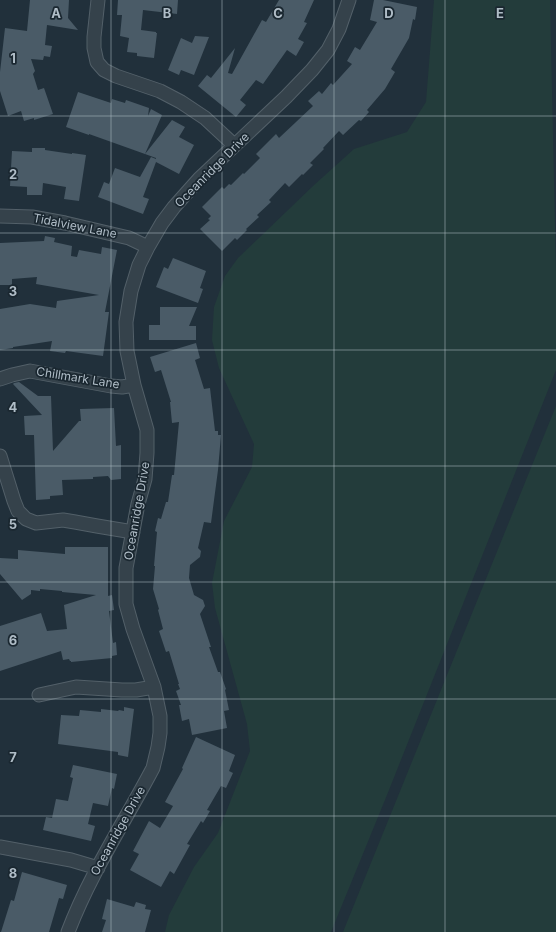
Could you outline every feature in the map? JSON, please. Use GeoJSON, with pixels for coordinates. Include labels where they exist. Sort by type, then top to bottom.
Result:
{"type":"FeatureCollection","features":[{"type":"Feature","properties":{"kind":"street"},"geometry":{"type":"LineString","coordinates":[[98,0],[94,48],[97,62],[104,70],[160,91],[180,102],[205,118],[234,145]]}},
{"type":"Feature","properties":{"kind":"street","name":"Oceanridge Drive"},"geometry":{"type":"LineString","coordinates":[[68,932],[76,909],[153,768],[160,733],[160,716],[154,688],[133,630],[126,604],[126,568],[138,504],[145,479],[147,453],[147,430],[134,385],[127,351],[126,322],[131,291],[139,265],[162,223],[174,207],[199,180],[286,97],[312,70],[328,50],[339,29],[349,0]]}},
{"type":"Feature","properties":{"kind":"street","name":"Tidalview Lane"},"geometry":{"type":"LineString","coordinates":[[0,216],[32,217],[73,225],[129,238],[148,247]]}},
{"type":"Feature","properties":{"kind":"street","name":"Chillmark Lane"},"geometry":{"type":"LineString","coordinates":[[0,378],[30,370],[111,386],[134,385]]}},
{"type":"Feature","properties":{"kind":"street"},"geometry":{"type":"LineString","coordinates":[[0,456],[18,511],[26,519],[36,523],[63,520],[133,532]]}},
{"type":"Feature","properties":{"kind":"street"},"geometry":{"type":"LineString","coordinates":[[39,695],[76,687],[122,690],[154,688]]}},
{"type":"Feature","properties":{"kind":"street"},"geometry":{"type":"LineString","coordinates":[[0,847],[64,858],[98,868]]}},
{"type":"Feature","properties":{"kind":"green space"},"geometry":{"type":"Polygon","coordinates":[[[434,0],[550,0],[556,271],[556,370],[331,932],[165,932],[169,915],[194,867],[218,833],[250,751],[247,724],[215,608],[212,583],[224,521],[252,467],[254,444],[219,368],[212,340],[214,307],[225,276],[238,258],[313,186],[354,149],[407,132],[426,102],[434,0]]]}},
{"type":"Feature","properties":{"kind":"green space"},"geometry":{"type":"Polygon","coordinates":[[[556,406],[556,932],[343,932],[556,406]]]}},
{"type":"Feature","properties":{"kind":"building"},"geometry":{"type":"Polygon","coordinates":[[[30,0],[69,0],[68,18],[78,30],[47,25],[45,45],[52,46],[50,57],[44,56],[43,60],[31,59],[35,71],[33,74],[38,90],[44,88],[53,114],[34,120],[34,118],[24,121],[21,111],[8,116],[0,91],[0,72],[5,28],[27,31],[30,0]]]}},
{"type":"Feature","properties":{"kind":"building"},"geometry":{"type":"Polygon","coordinates":[[[118,0],[178,0],[177,14],[143,10],[141,30],[157,33],[154,58],[137,56],[137,53],[127,52],[129,38],[120,36],[122,15],[117,15],[118,0]]]}},
{"type":"Feature","properties":{"kind":"building"},"geometry":{"type":"Polygon","coordinates":[[[279,0],[314,0],[304,22],[307,23],[298,39],[304,42],[296,56],[287,50],[263,84],[256,80],[240,100],[246,105],[236,117],[198,86],[207,75],[211,78],[235,48],[228,73],[232,74],[262,20],[266,22],[279,0]]]}},
{"type":"Feature","properties":{"kind":"building"},"geometry":{"type":"Polygon","coordinates":[[[374,0],[383,0],[417,7],[415,20],[413,19],[409,38],[391,69],[395,72],[385,89],[367,110],[369,112],[361,121],[359,120],[343,135],[339,131],[310,163],[313,165],[289,187],[285,183],[269,200],[271,202],[257,215],[259,217],[246,229],[247,230],[237,240],[235,238],[222,251],[200,229],[210,220],[208,219],[211,216],[202,207],[222,187],[224,189],[229,184],[231,185],[243,173],[244,174],[260,158],[256,154],[276,134],[279,138],[313,106],[308,101],[319,91],[322,94],[331,83],[333,85],[352,64],[347,61],[355,47],[360,50],[377,22],[370,20],[374,0]]]}},
{"type":"Feature","properties":{"kind":"building"},"geometry":{"type":"Polygon","coordinates":[[[195,36],[209,37],[194,75],[181,70],[179,75],[168,70],[181,38],[192,43],[195,36]]]}},
{"type":"Feature","properties":{"kind":"building"},"geometry":{"type":"Polygon","coordinates":[[[78,92],[111,103],[112,99],[125,103],[126,100],[149,108],[148,116],[151,109],[162,115],[145,154],[66,127],[78,92]]]}},
{"type":"Feature","properties":{"kind":"building"},"geometry":{"type":"Polygon","coordinates":[[[172,120],[185,127],[179,137],[194,145],[179,174],[156,162],[143,197],[149,199],[143,214],[98,197],[104,182],[109,184],[115,168],[140,177],[151,157],[156,159],[145,154],[172,120]]]}},
{"type":"Feature","properties":{"kind":"building"},"geometry":{"type":"Polygon","coordinates":[[[32,148],[45,148],[45,150],[86,155],[79,201],[64,199],[66,187],[43,183],[42,195],[27,195],[27,187],[10,186],[12,151],[32,152],[32,148]]]}},
{"type":"Feature","properties":{"kind":"building"},"geometry":{"type":"Polygon","coordinates":[[[45,236],[55,238],[54,242],[72,246],[71,256],[77,257],[79,250],[101,254],[102,247],[117,250],[105,312],[109,312],[103,356],[66,351],[65,353],[50,351],[52,341],[0,350],[0,309],[30,304],[56,308],[57,301],[99,295],[36,284],[37,277],[12,279],[12,285],[0,285],[0,243],[44,241],[45,236]]]}},
{"type":"Feature","properties":{"kind":"building"},"geometry":{"type":"Polygon","coordinates":[[[173,258],[206,271],[200,288],[203,289],[198,303],[156,287],[164,267],[168,269],[173,258]]]}},
{"type":"Feature","properties":{"kind":"building"},"geometry":{"type":"Polygon","coordinates":[[[160,307],[197,307],[189,326],[196,326],[196,340],[149,340],[149,325],[160,325],[160,307]]]}},
{"type":"Feature","properties":{"kind":"building"},"geometry":{"type":"Polygon","coordinates":[[[196,343],[200,358],[195,360],[204,389],[210,388],[215,431],[218,431],[218,435],[221,435],[211,523],[204,522],[198,548],[201,551],[200,557],[190,565],[189,578],[194,595],[203,600],[205,606],[200,614],[211,647],[209,647],[226,689],[229,710],[224,711],[227,728],[192,735],[189,719],[182,721],[179,705],[181,705],[176,691],[180,689],[179,684],[169,651],[166,652],[159,631],[163,629],[153,589],[157,532],[155,531],[158,518],[161,519],[166,502],[168,502],[172,475],[174,475],[179,422],[172,423],[171,402],[161,370],[155,372],[150,357],[196,343]]]}},
{"type":"Feature","properties":{"kind":"building"},"geometry":{"type":"Polygon","coordinates":[[[19,382],[38,396],[51,396],[53,451],[79,421],[81,421],[80,409],[114,408],[116,446],[121,445],[121,479],[111,480],[108,476],[93,477],[93,479],[62,480],[63,495],[50,496],[50,499],[36,500],[34,435],[25,435],[24,416],[42,415],[13,384],[19,382]]]}},
{"type":"Feature","properties":{"kind":"building"},"geometry":{"type":"Polygon","coordinates":[[[65,547],[108,547],[108,596],[112,595],[114,610],[109,611],[113,643],[116,642],[117,655],[112,656],[112,658],[71,662],[69,659],[63,660],[61,651],[0,671],[0,626],[41,613],[47,631],[67,629],[64,605],[96,595],[40,589],[40,591],[31,590],[31,594],[22,600],[0,574],[0,558],[18,559],[18,550],[65,554],[65,547]]]}},
{"type":"Feature","properties":{"kind":"building"},"geometry":{"type":"Polygon","coordinates":[[[124,707],[134,709],[128,757],[118,755],[118,752],[58,744],[61,715],[79,716],[80,710],[101,712],[101,709],[124,711],[124,707]]]}},
{"type":"Feature","properties":{"kind":"building"},"geometry":{"type":"Polygon","coordinates":[[[196,737],[235,755],[229,771],[233,773],[226,788],[221,786],[207,810],[210,811],[203,823],[201,821],[187,844],[190,845],[174,874],[170,871],[161,887],[130,870],[139,854],[133,851],[149,821],[160,828],[173,806],[165,802],[183,769],[182,768],[196,737]]]}},
{"type":"Feature","properties":{"kind":"building"},"geometry":{"type":"Polygon","coordinates":[[[73,765],[117,774],[108,806],[93,803],[88,824],[95,826],[91,841],[43,830],[46,817],[52,818],[56,799],[68,801],[73,778],[70,777],[73,765]]]}},
{"type":"Feature","properties":{"kind":"building"},"geometry":{"type":"Polygon","coordinates":[[[22,872],[67,885],[63,899],[59,898],[49,932],[1,932],[11,900],[14,901],[22,872]]]}},
{"type":"Feature","properties":{"kind":"building"},"geometry":{"type":"Polygon","coordinates":[[[107,899],[134,907],[136,902],[146,905],[145,909],[151,910],[145,932],[102,932],[106,920],[102,919],[107,899]]]}}]}
